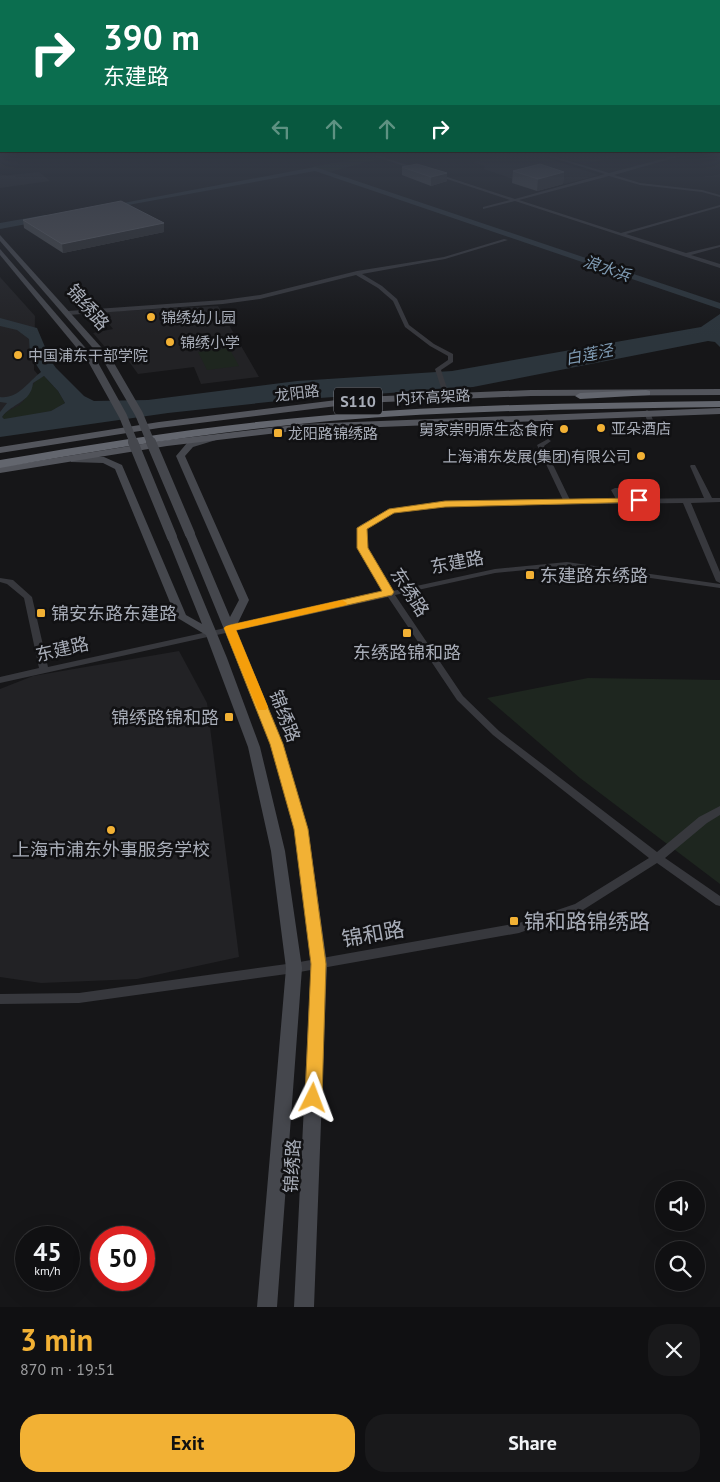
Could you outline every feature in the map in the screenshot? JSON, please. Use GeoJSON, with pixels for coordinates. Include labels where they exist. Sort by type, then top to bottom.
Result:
{"type":"FeatureCollection","features":[{"type":"Feature","properties":{"kind":"highway","name":"内环高架路"},"geometry":{"type":"LineString","coordinates":[[647,407],[720,399]]}},
{"type":"Feature","properties":{"kind":"highway","name":"内环高架路"},"geometry":{"type":"LineString","coordinates":[[0,456],[207,424],[362,413],[720,404]]}},
{"type":"Feature","properties":{"kind":"highway","name":"内环高架路"},"geometry":{"type":"LineString","coordinates":[[2,468],[218,430],[362,413]]}},
{"type":"Feature","properties":{"kind":"main road","name":"锦绣路"},"geometry":{"type":"LineString","coordinates":[[0,237],[107,359],[138,414],[230,628],[277,744],[301,829],[319,964],[304,1307]]}},
{"type":"Feature","properties":{"kind":"main road","name":"锦绣路"},"geometry":{"type":"LineString","coordinates":[[0,251],[93,362],[123,416],[211,633],[254,747],[268,799],[278,851],[294,968],[267,1307]]}},
{"type":"Feature","properties":{"kind":"main road"},"geometry":{"type":"LineString","coordinates":[[0,262],[20,259]]}},
{"type":"Feature","properties":{"kind":"main road","name":"龙阳路"},"geometry":{"type":"LineString","coordinates":[[2,468],[221,436],[320,426],[647,407],[720,392]]}},
{"type":"Feature","properties":{"kind":"main road","name":"龙阳路"},"geometry":{"type":"LineString","coordinates":[[0,450],[159,425],[361,400],[531,393],[647,407],[720,411]]}},
{"type":"Feature","properties":{"kind":"main road"},"geometry":{"type":"LineString","coordinates":[[221,436],[190,446],[180,456],[244,600],[230,628]]}},
{"type":"Feature","properties":{"kind":"main road"},"geometry":{"type":"LineString","coordinates":[[2,468],[87,459],[104,460],[116,464],[121,470],[151,540],[181,617],[211,633]]}},
{"type":"Feature","properties":{"kind":"street"},"geometry":{"type":"LineString","coordinates":[[558,214],[720,266]]}},
{"type":"Feature","properties":{"kind":"street"},"geometry":{"type":"LineString","coordinates":[[622,234],[692,214]]}},
{"type":"Feature","properties":{"kind":"street"},"geometry":{"type":"LineString","coordinates":[[68,313],[250,299],[292,291],[357,274],[445,258],[506,240]]}},
{"type":"Feature","properties":{"kind":"street"},"geometry":{"type":"LineString","coordinates":[[686,255],[720,246]]}},
{"type":"Feature","properties":{"kind":"street"},"geometry":{"type":"LineString","coordinates":[[357,274],[380,287],[395,300],[407,326],[432,345],[451,355],[451,361],[438,370],[445,391]]}},
{"type":"Feature","properties":{"kind":"street"},"geometry":{"type":"LineString","coordinates":[[548,441],[540,445],[567,501]]}},
{"type":"Feature","properties":{"kind":"street"},"geometry":{"type":"LineString","coordinates":[[693,466],[709,500]]}},
{"type":"Feature","properties":{"kind":"street"},"geometry":{"type":"LineString","coordinates":[[615,490],[620,500]]}},
{"type":"Feature","properties":{"kind":"street"},"geometry":{"type":"LineString","coordinates":[[686,500],[720,581]]}},
{"type":"Feature","properties":{"kind":"street","name":"东绣路"},"geometry":{"type":"LineString","coordinates":[[720,500],[445,504],[392,511],[362,528],[362,548],[389,592],[463,701],[496,733],[657,858],[720,902]]}},
{"type":"Feature","properties":{"kind":"street","name":"东建路"},"geometry":{"type":"LineString","coordinates":[[0,680],[389,592],[495,571],[567,564],[720,586]]}},
{"type":"Feature","properties":{"kind":"street"},"geometry":{"type":"LineString","coordinates":[[0,580],[10,582],[28,597],[44,669]]}},
{"type":"Feature","properties":{"kind":"street","name":"锦和路"},"geometry":{"type":"LineString","coordinates":[[0,999],[78,998],[294,968],[519,928],[580,907],[657,858],[703,820],[720,810]]}},
{"type":"Feature","properties":{"kind":"shaded area","name":"中国浦东干部学院"},"geometry":{"type":"Polygon","coordinates":[[[0,277],[35,316],[34,370],[69,412],[0,423],[0,277]]]}},
{"type":"Feature","properties":{"kind":"shaded area","name":"锦绣小学"},"geometry":{"type":"Polygon","coordinates":[[[218,306],[259,377],[201,384],[194,367],[138,374],[122,352],[110,353],[93,333],[113,329],[99,312],[218,306]]]}},
{"type":"Feature","properties":{"kind":"shaded area"},"geometry":{"type":"Polygon","coordinates":[[[229,348],[239,366],[207,370],[198,352],[229,348]]]}},
{"type":"Feature","properties":{"kind":"shaded area"},"geometry":{"type":"Polygon","coordinates":[[[44,376],[58,391],[65,403],[51,411],[4,420],[2,417],[7,411],[22,403],[35,382],[44,376]]]}},
{"type":"Feature","properties":{"kind":"shaded area","name":"上海市浦东外事服务学校"},"geometry":{"type":"Polygon","coordinates":[[[179,651],[207,703],[239,957],[137,979],[41,983],[0,977],[0,689],[33,676],[179,651]]]}},
{"type":"Feature","properties":{"kind":"shaded area"},"geometry":{"type":"Polygon","coordinates":[[[588,678],[720,680],[720,884],[580,778],[487,698],[588,678]]]}},
{"type":"Feature","properties":{"kind":"water","name":"白莲泾"},"geometry":{"type":"Polygon","coordinates":[[[720,314],[720,347],[715,342],[708,341],[473,387],[278,401],[168,413],[0,437],[0,412],[7,403],[0,402],[0,397],[17,393],[41,372],[30,355],[29,339],[17,330],[0,326],[0,318],[37,328],[45,347],[43,350],[56,368],[84,396],[94,401],[148,400],[297,381],[452,371],[701,327],[720,314]],[[44,376],[33,383],[32,390],[25,399],[2,417],[4,419],[51,411],[65,403],[58,391],[44,376]]]}},
{"type":"Feature","properties":{"kind":"building"},"geometry":{"type":"Polygon","coordinates":[[[54,214],[146,214],[164,223],[62,244],[23,220],[54,214]]]}},
{"type":"Feature","properties":{"kind":"waterway","name":"浪水浜"},"geometry":{"type":"LineString","coordinates":[[448,214],[720,306]]}},
{"type":"Feature","properties":{"kind":"waterway","name":"浪水浜"},"geometry":{"type":"LineString","coordinates":[[0,226],[45,218]]}},
{"type":"Feature","properties":{"kind":"slow traffic"},"geometry":{"type":"LineString","coordinates":[[262,707],[230,628],[342,603]]}},
{"type":"Feature","properties":{"kind":"place","name":"锦绣幼儿园"},"geometry":{"type":"Point","coordinates":[151,317]}},
{"type":"Feature","properties":{"kind":"place","name":"锦绣小学"},"geometry":{"type":"Point","coordinates":[170,342]}},
{"type":"Feature","properties":{"kind":"place","name":"中国浦东干部学院"},"geometry":{"type":"Point","coordinates":[18,355]}},
{"type":"Feature","properties":{"kind":"place","name":"亚朵酒店"},"geometry":{"type":"Point","coordinates":[601,428]}},
{"type":"Feature","properties":{"kind":"place","name":"舅家崇明原生态食府"},"geometry":{"type":"Point","coordinates":[564,429]}},
{"type":"Feature","properties":{"kind":"place","name":"龙阳路锦绣路"},"geometry":{"type":"Point","coordinates":[278,433]}},
{"type":"Feature","properties":{"kind":"place","name":"上海浦东发展(集团)有限公司"},"geometry":{"type":"Point","coordinates":[641,456]}},
{"type":"Feature","properties":{"kind":"place","name":"东建路东绣路"},"geometry":{"type":"Point","coordinates":[530,575]}},
{"type":"Feature","properties":{"kind":"place","name":"锦安东路东建路"},"geometry":{"type":"Point","coordinates":[41,613]}},
{"type":"Feature","properties":{"kind":"place","name":"东绣路锦和路"},"geometry":{"type":"Point","coordinates":[407,633]}},
{"type":"Feature","properties":{"kind":"place","name":"锦绣路锦和路"},"geometry":{"type":"Point","coordinates":[229,717]}},
{"type":"Feature","properties":{"kind":"place","name":"上海市浦东外事服务学校"},"geometry":{"type":"Point","coordinates":[111,830]}},
{"type":"Feature","properties":{"kind":"place","name":"锦和路锦绣路"},"geometry":{"type":"Point","coordinates":[514,921]}},
{"type":"Feature","properties":{"kind":"route"},"geometry":{"type":"LineString","coordinates":[[313,1098],[319,964],[301,829],[277,744],[230,628],[389,592],[362,548],[362,528],[392,511],[445,504],[639,500]]}}]}
